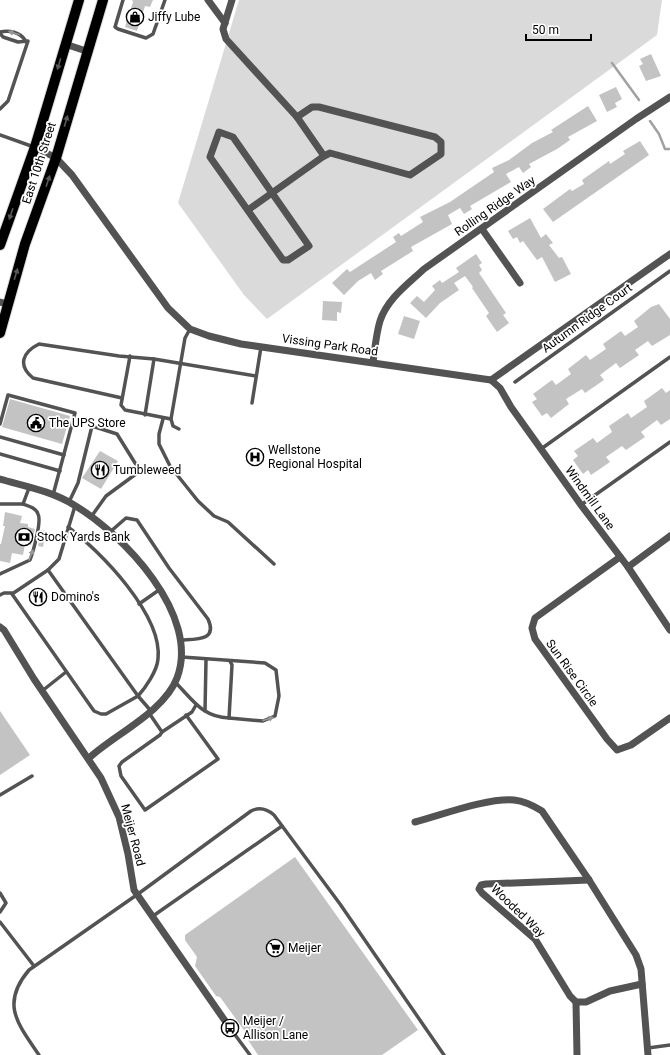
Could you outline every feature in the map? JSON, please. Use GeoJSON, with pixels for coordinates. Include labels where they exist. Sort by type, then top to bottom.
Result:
{"type":"FeatureCollection","features":[{"type":"Feature","properties":{"kind":"main road","name":"East 10th Street"},"geometry":{"type":"LineString","coordinates":[[0,245],[35,147],[79,0]]}},
{"type":"Feature","properties":{"kind":"main road","name":"East 10th Street"},"geometry":{"type":"LineString","coordinates":[[0,333],[3,303],[56,158],[86,51],[103,0]]}},
{"type":"Feature","properties":{"kind":"street"},"geometry":{"type":"LineString","coordinates":[[208,0],[225,23]]}},
{"type":"Feature","properties":{"kind":"street"},"geometry":{"type":"LineString","coordinates":[[232,0],[225,23],[224,34],[230,45],[297,117],[324,156]]}},
{"type":"Feature","properties":{"kind":"street"},"geometry":{"type":"LineString","coordinates":[[65,44],[86,51]]}},
{"type":"Feature","properties":{"kind":"street","name":"Rolling Ridge Way"},"geometry":{"type":"LineString","coordinates":[[373,362],[380,322],[390,302],[424,269],[636,119],[670,97]]}},
{"type":"Feature","properties":{"kind":"street"},"geometry":{"type":"LineString","coordinates":[[248,210],[330,152],[410,176],[441,154],[441,142],[435,137],[319,107],[312,107],[297,117]]}},
{"type":"Feature","properties":{"kind":"street"},"geometry":{"type":"LineString","coordinates":[[219,132],[233,137],[309,246],[288,260],[283,260],[248,210],[210,157],[219,132]]}},
{"type":"Feature","properties":{"kind":"street","name":"Vissing Park Road"},"geometry":{"type":"LineString","coordinates":[[35,147],[56,158],[82,188],[168,308],[190,329],[209,336],[241,344],[491,380]]}},
{"type":"Feature","properties":{"kind":"street"},"geometry":{"type":"LineString","coordinates":[[482,229],[520,283]]}},
{"type":"Feature","properties":{"kind":"street"},"geometry":{"type":"LineString","coordinates":[[491,380],[670,254]]}},
{"type":"Feature","properties":{"kind":"street","name":"Windmill Lane"},"geometry":{"type":"LineString","coordinates":[[491,380],[500,388],[511,407],[581,505],[628,567],[670,630]]}},
{"type":"Feature","properties":{"kind":"street"},"geometry":{"type":"LineString","coordinates":[[0,479],[53,496],[72,504],[110,532],[127,548],[173,611],[181,640],[182,658],[175,682],[165,696],[150,712],[89,758]]}},
{"type":"Feature","properties":{"kind":"street"},"geometry":{"type":"LineString","coordinates":[[628,567],[670,536]]}},
{"type":"Feature","properties":{"kind":"street","name":"Sun Rise Circle"},"geometry":{"type":"LineString","coordinates":[[620,557],[535,618],[532,628],[535,640],[607,740],[617,750],[631,745],[670,718]]}},
{"type":"Feature","properties":{"kind":"street","name":"Meijer Road"},"geometry":{"type":"LineString","coordinates":[[0,627],[4,630],[42,691],[102,778],[119,817],[128,854],[134,890],[230,1028]]}},
{"type":"Feature","properties":{"kind":"street"},"geometry":{"type":"LineString","coordinates":[[415,822],[483,804],[514,800],[532,805],[542,811],[589,880],[636,955],[641,969],[647,1052]]}},
{"type":"Feature","properties":{"kind":"street","name":"Wooded Way"},"geometry":{"type":"LineString","coordinates":[[576,1002],[570,996],[534,939],[482,893],[480,889],[481,886],[486,884],[589,880]]}},
{"type":"Feature","properties":{"kind":"street"},"geometry":{"type":"LineString","coordinates":[[577,1055],[576,1002],[586,1002],[610,992],[642,984]]}},
{"type":"Feature","properties":{"kind":"lane"},"geometry":{"type":"LineString","coordinates":[[123,0],[115,27],[146,38],[153,34],[165,0]]}},
{"type":"Feature","properties":{"kind":"lane"},"geometry":{"type":"LineString","coordinates":[[6,30],[22,35],[27,40],[18,42],[3,37],[0,32],[6,30]]}},
{"type":"Feature","properties":{"kind":"lane"},"geometry":{"type":"LineString","coordinates":[[0,109],[8,101],[27,40]]}},
{"type":"Feature","properties":{"kind":"lane"},"geometry":{"type":"LineString","coordinates":[[0,135],[35,147]]}},
{"type":"Feature","properties":{"kind":"lane","name":"Autumn Ridge Court"},"geometry":{"type":"LineString","coordinates":[[515,382],[670,271]]}},
{"type":"Feature","properties":{"kind":"lane"},"geometry":{"type":"LineString","coordinates":[[179,429],[173,426],[171,419],[180,365],[184,356],[185,338],[190,329]]}},
{"type":"Feature","properties":{"kind":"lane"},"geometry":{"type":"LineString","coordinates":[[122,398],[33,378],[26,372],[23,364],[25,356],[30,348],[39,344],[119,356],[154,359],[180,365],[256,376]]}},
{"type":"Feature","properties":{"kind":"lane"},"geometry":{"type":"LineString","coordinates":[[252,403],[261,346]]}},
{"type":"Feature","properties":{"kind":"lane"},"geometry":{"type":"LineString","coordinates":[[130,356],[121,405],[125,410],[163,419],[171,419]]}},
{"type":"Feature","properties":{"kind":"lane"},"geometry":{"type":"LineString","coordinates":[[541,449],[670,357]]}},
{"type":"Feature","properties":{"kind":"lane"},"geometry":{"type":"LineString","coordinates":[[145,415],[154,359]]}},
{"type":"Feature","properties":{"kind":"lane"},"geometry":{"type":"LineString","coordinates":[[0,424],[8,395],[75,413],[53,496]]}},
{"type":"Feature","properties":{"kind":"lane"},"geometry":{"type":"LineString","coordinates":[[163,419],[158,434],[158,444],[170,466],[198,501],[214,516],[228,522],[274,564]]}},
{"type":"Feature","properties":{"kind":"lane"},"geometry":{"type":"LineString","coordinates":[[0,594],[12,593],[48,570],[59,560],[92,426],[117,434],[140,471],[106,496],[91,518]]}},
{"type":"Feature","properties":{"kind":"lane"},"geometry":{"type":"LineString","coordinates":[[0,438],[64,455]]}},
{"type":"Feature","properties":{"kind":"lane"},"geometry":{"type":"LineString","coordinates":[[581,505],[670,442]]}},
{"type":"Feature","properties":{"kind":"lane"},"geometry":{"type":"LineString","coordinates":[[0,454],[60,471]]}},
{"type":"Feature","properties":{"kind":"lane"},"geometry":{"type":"LineString","coordinates":[[24,504],[29,488]]}},
{"type":"Feature","properties":{"kind":"lane"},"geometry":{"type":"LineString","coordinates":[[0,504],[24,504],[36,510],[40,516],[30,560],[0,574]]}},
{"type":"Feature","properties":{"kind":"lane"},"geometry":{"type":"LineString","coordinates":[[110,532],[126,518],[137,520],[169,568],[208,619],[212,627],[210,633],[205,638],[181,640]]}},
{"type":"Feature","properties":{"kind":"lane"},"geometry":{"type":"LineString","coordinates":[[12,593],[94,711],[101,714],[106,714],[118,709],[138,696],[144,690],[158,660],[155,634],[139,604],[119,575],[83,539],[68,527]]}},
{"type":"Feature","properties":{"kind":"lane"},"geometry":{"type":"LineString","coordinates":[[48,570],[150,712],[162,732]]}},
{"type":"Feature","properties":{"kind":"lane"},"geometry":{"type":"LineString","coordinates":[[139,604],[159,590]]}},
{"type":"Feature","properties":{"kind":"lane"},"geometry":{"type":"LineString","coordinates":[[175,682],[196,705],[213,716],[262,721],[275,716],[279,696],[276,670],[271,666],[265,664],[182,658]]}},
{"type":"Feature","properties":{"kind":"lane"},"geometry":{"type":"LineString","coordinates":[[205,711],[206,660]]}},
{"type":"Feature","properties":{"kind":"lane"},"geometry":{"type":"LineString","coordinates":[[229,718],[232,665],[230,661]]}},
{"type":"Feature","properties":{"kind":"lane"},"geometry":{"type":"LineString","coordinates":[[42,691],[66,672]]}},
{"type":"Feature","properties":{"kind":"lane"},"geometry":{"type":"LineString","coordinates":[[186,715],[218,759],[145,810],[121,776],[119,766],[122,762],[162,732],[186,715],[192,712],[196,705]]}},
{"type":"Feature","properties":{"kind":"lane"},"geometry":{"type":"LineString","coordinates":[[0,795],[32,776]]}},
{"type":"Feature","properties":{"kind":"lane"},"geometry":{"type":"LineString","coordinates":[[39,1055],[20,1027],[12,1006],[16,984],[34,966],[138,894],[251,811],[266,809],[274,814],[340,904],[444,1055]]}},
{"type":"Feature","properties":{"kind":"lane"},"geometry":{"type":"LineString","coordinates":[[153,916],[282,826]]}},
{"type":"Feature","properties":{"kind":"lane"},"geometry":{"type":"LineString","coordinates":[[0,893],[6,903],[0,912]]}},
{"type":"Feature","properties":{"kind":"lane"},"geometry":{"type":"LineString","coordinates":[[0,922],[34,966]]}},
{"type":"Feature","properties":{"kind":"lane"},"geometry":{"type":"LineString","coordinates":[[230,1028],[250,1055]]}},
{"type":"Feature","properties":{"kind":"lane"},"geometry":{"type":"LineString","coordinates":[[647,1052],[670,1045]]}},
{"type":"Feature","properties":{"kind":"shaded area"},"geometry":{"type":"Polygon","coordinates":[[[239,0],[662,0],[657,35],[267,319],[244,295],[178,203],[239,0]]]}},
{"type":"Feature","properties":{"kind":"building","name":"Jiffy Lube"},"geometry":{"type":"Polygon","coordinates":[[[132,0],[153,0],[150,7],[145,6],[137,31],[125,27],[133,2],[132,0]]]}},
{"type":"Feature","properties":{"kind":"building"},"geometry":{"type":"Polygon","coordinates":[[[651,54],[661,76],[646,81],[639,66],[643,64],[640,59],[651,54]]]}},
{"type":"Feature","properties":{"kind":"building"},"geometry":{"type":"Polygon","coordinates":[[[616,87],[622,99],[615,103],[617,107],[607,112],[599,95],[616,87]]]}},
{"type":"Feature","properties":{"kind":"building"},"geometry":{"type":"Polygon","coordinates":[[[588,106],[597,121],[568,137],[570,140],[557,149],[529,164],[531,167],[523,173],[519,167],[506,174],[511,182],[470,206],[472,209],[464,214],[460,208],[448,215],[452,224],[411,247],[413,251],[381,271],[383,274],[375,280],[371,273],[358,281],[344,295],[332,283],[347,269],[350,272],[396,242],[393,237],[399,233],[401,236],[423,222],[420,217],[450,202],[494,172],[492,168],[509,160],[532,143],[553,132],[551,130],[588,106]]]}},
{"type":"Feature","properties":{"kind":"building"},"geometry":{"type":"Polygon","coordinates":[[[640,141],[649,155],[553,222],[543,209],[570,189],[572,191],[584,184],[582,180],[609,161],[610,164],[625,154],[623,151],[640,141]]]}},
{"type":"Feature","properties":{"kind":"building"},"geometry":{"type":"Polygon","coordinates":[[[530,218],[541,238],[546,234],[553,243],[549,245],[559,258],[562,257],[571,274],[555,282],[542,257],[537,260],[523,241],[520,243],[517,237],[513,239],[508,231],[530,218]]]}},
{"type":"Feature","properties":{"kind":"building"},"geometry":{"type":"Polygon","coordinates":[[[476,254],[482,263],[479,265],[482,270],[479,273],[506,313],[503,315],[509,323],[497,332],[486,316],[489,313],[465,276],[454,283],[459,290],[440,303],[426,318],[410,303],[417,296],[424,302],[435,290],[432,286],[440,280],[442,283],[459,272],[456,268],[476,254]]]}},
{"type":"Feature","properties":{"kind":"building"},"geometry":{"type":"Polygon","coordinates":[[[323,301],[342,302],[341,313],[337,312],[337,321],[322,320],[323,301]]]}},
{"type":"Feature","properties":{"kind":"building"},"geometry":{"type":"Polygon","coordinates":[[[659,304],[670,319],[670,335],[652,346],[648,341],[635,350],[639,355],[620,368],[616,363],[600,375],[604,380],[585,393],[582,389],[566,399],[569,404],[551,418],[547,413],[542,416],[532,402],[537,399],[533,394],[552,380],[556,385],[571,374],[568,369],[586,355],[590,360],[606,349],[603,344],[621,331],[625,336],[638,327],[634,321],[651,307],[659,304]]]}},
{"type":"Feature","properties":{"kind":"building"},"geometry":{"type":"Polygon","coordinates":[[[404,316],[420,321],[414,339],[398,334],[404,316]]]}},
{"type":"Feature","properties":{"kind":"building"},"geometry":{"type":"Polygon","coordinates":[[[662,388],[666,393],[670,390],[670,419],[661,425],[657,420],[641,432],[645,437],[626,450],[622,446],[606,457],[610,462],[591,475],[588,470],[583,474],[573,460],[578,456],[574,451],[593,438],[597,443],[612,432],[609,426],[628,413],[631,418],[647,407],[644,401],[662,388]]]}},
{"type":"Feature","properties":{"kind":"building"},"geometry":{"type":"Polygon","coordinates":[[[10,399],[70,416],[62,444],[2,427],[10,399]]]}},
{"type":"Feature","properties":{"kind":"building","name":"Tumbleweed"},"geometry":{"type":"Polygon","coordinates":[[[100,451],[118,461],[101,489],[82,478],[100,451]]]}},
{"type":"Feature","properties":{"kind":"building","name":"Stock Yards Bank"},"geometry":{"type":"Polygon","coordinates":[[[5,512],[22,516],[20,523],[28,524],[28,527],[35,529],[31,545],[25,544],[23,555],[12,553],[10,563],[0,561],[0,544],[5,526],[3,526],[5,512]]]}},
{"type":"Feature","properties":{"kind":"building"},"geometry":{"type":"Polygon","coordinates":[[[41,530],[46,531],[43,547],[38,546],[41,530]]]}},
{"type":"Feature","properties":{"kind":"building"},"geometry":{"type":"Polygon","coordinates":[[[0,711],[30,755],[0,775],[0,711]]]}},
{"type":"Feature","properties":{"kind":"building","name":"Meijer"},"geometry":{"type":"Polygon","coordinates":[[[295,857],[418,1030],[382,1055],[258,1055],[248,1040],[249,1037],[220,997],[216,996],[195,966],[197,957],[185,940],[185,935],[295,857]]]}},
{"type":"Feature","properties":{"kind":"waterway"},"geometry":{"type":"LineString","coordinates":[[612,63],[639,100]]}},
{"type":"Feature","properties":{"kind":"waterway"},"geometry":{"type":"LineString","coordinates":[[650,121],[659,134],[665,149],[670,149]]}},
{"type":"Feature","properties":{"kind":"place","name":"Jiffy Lube"},"geometry":{"type":"Point","coordinates":[135,17]}},
{"type":"Feature","properties":{"kind":"place","name":"The UPS Store"},"geometry":{"type":"Point","coordinates":[36,423]}},
{"type":"Feature","properties":{"kind":"place","name":"Wellstone Regional Hospital"},"geometry":{"type":"Point","coordinates":[255,457]}},
{"type":"Feature","properties":{"kind":"place","name":"Tumbleweed"},"geometry":{"type":"Point","coordinates":[100,470]}},
{"type":"Feature","properties":{"kind":"place","name":"Stock Yards Bank"},"geometry":{"type":"Point","coordinates":[24,537]}},
{"type":"Feature","properties":{"kind":"place","name":"Domino's"},"geometry":{"type":"Point","coordinates":[38,597]}},
{"type":"Feature","properties":{"kind":"place","name":"Meijer"},"geometry":{"type":"Point","coordinates":[275,948]}},
{"type":"Feature","properties":{"kind":"place","name":"Meijer / Allison Lane"},"geometry":{"type":"Point","coordinates":[230,1028]}}]}
